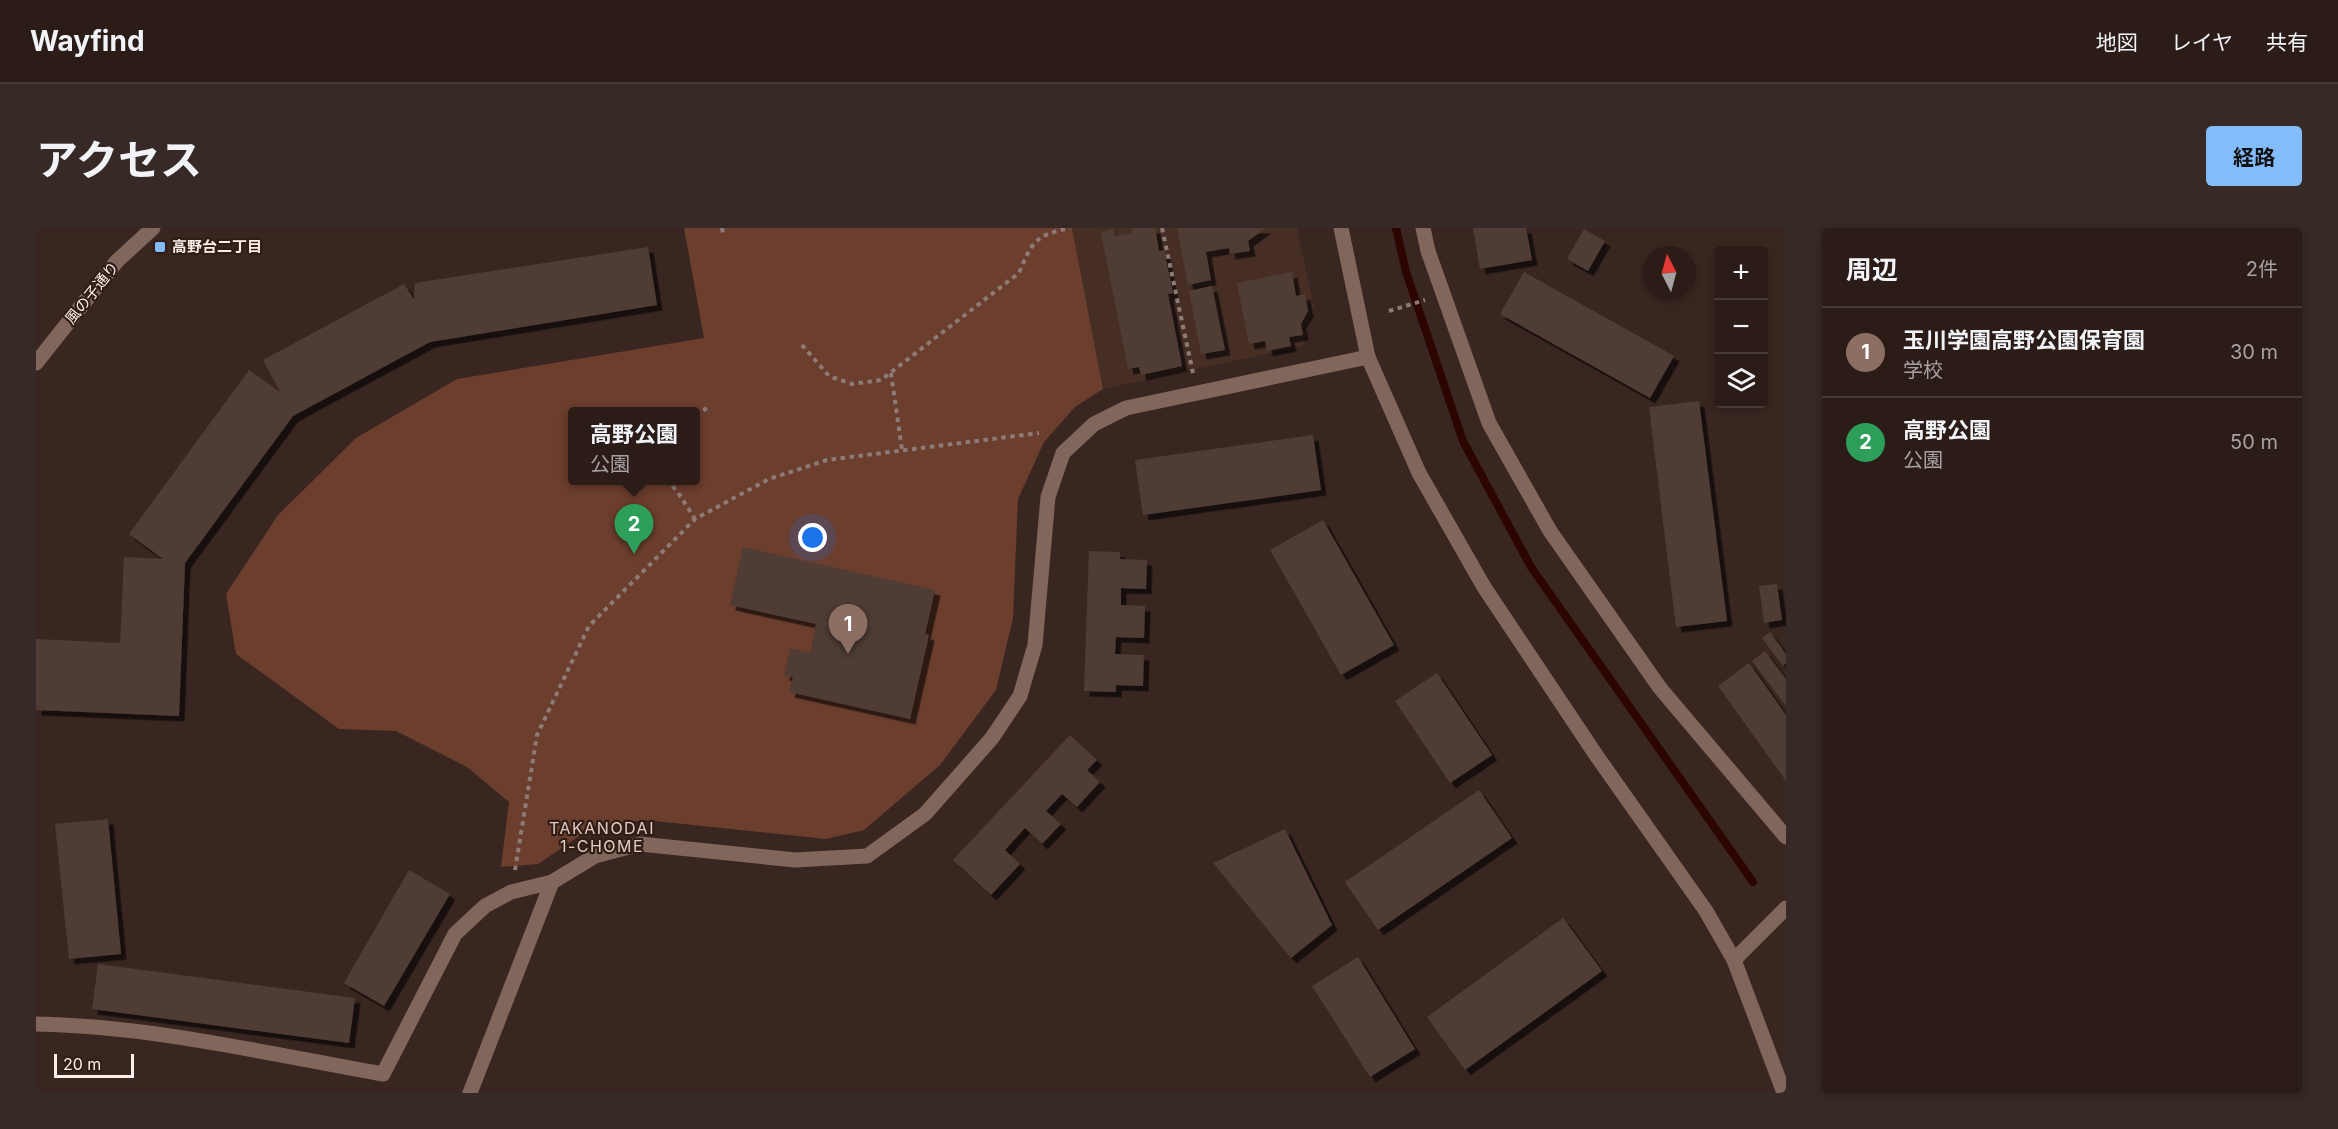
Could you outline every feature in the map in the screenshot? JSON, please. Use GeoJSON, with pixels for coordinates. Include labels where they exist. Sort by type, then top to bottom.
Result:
{"type":"FeatureCollection","features":[{"type":"Feature","properties":{"kind":"street","name":"風の子通り"},"geometry":{"type":"LineString","coordinates":[[36,363],[117,261],[153,228]]}},
{"type":"Feature","properties":{"kind":"street"},"geometry":{"type":"LineString","coordinates":[[1341,228],[1368,357],[1419,473],[1484,587],[1596,755],[1706,911],[1734,960],[1784,1093]]}},
{"type":"Feature","properties":{"kind":"street"},"geometry":{"type":"LineString","coordinates":[[1423,228],[1428,251],[1489,423],[1550,531],[1660,688],[1786,837]]}},
{"type":"Feature","properties":{"kind":"street"},"geometry":{"type":"LineString","coordinates":[[36,1024],[74,1025],[164,1035],[383,1074],[455,934],[485,906],[511,892],[552,882],[595,856],[640,844],[795,860],[867,856],[926,814],[992,738],[1020,696],[1035,645],[1047,497],[1064,453],[1094,424],[1125,408],[1368,357]]}},
{"type":"Feature","properties":{"kind":"street"},"geometry":{"type":"LineString","coordinates":[[471,1093],[552,882]]}},
{"type":"Feature","properties":{"kind":"street"},"geometry":{"type":"LineString","coordinates":[[1734,960],[1786,908]]}},
{"type":"Feature","properties":{"kind":"path"},"geometry":{"type":"LineString","coordinates":[[722,228],[723,234]]}},
{"type":"Feature","properties":{"kind":"path"},"geometry":{"type":"LineString","coordinates":[[802,345],[829,376],[852,384],[881,380],[1019,273],[1030,247],[1050,232],[1070,228]]}},
{"type":"Feature","properties":{"kind":"path"},"geometry":{"type":"LineString","coordinates":[[1162,228],[1193,377]]}},
{"type":"Feature","properties":{"kind":"path"},"geometry":{"type":"LineString","coordinates":[[1389,311],[1443,295]]}},
{"type":"Feature","properties":{"kind":"path"},"geometry":{"type":"LineString","coordinates":[[891,372],[902,450]]}},
{"type":"Feature","properties":{"kind":"path"},"geometry":{"type":"LineString","coordinates":[[700,413],[708,407]]}},
{"type":"Feature","properties":{"kind":"path"},"geometry":{"type":"LineString","coordinates":[[511,892],[537,735],[589,626],[695,519],[769,479],[827,460],[1039,433]]}},
{"type":"Feature","properties":{"kind":"path"},"geometry":{"type":"LineString","coordinates":[[671,485],[695,519]]}},
{"type":"Feature","properties":{"kind":"shaded area"},"geometry":{"type":"Polygon","coordinates":[[[684,228],[1072,228],[1103,389],[1075,407],[1044,442],[1018,499],[1013,618],[996,690],[940,765],[864,830],[826,839],[645,820],[594,826],[538,864],[501,867],[509,802],[467,767],[396,731],[339,729],[236,654],[226,594],[278,515],[356,438],[457,379],[704,338],[684,228]]]}},
{"type":"Feature","properties":{"kind":"shaded area"},"geometry":{"type":"Polygon","coordinates":[[[1072,228],[1297,228],[1314,308],[1303,346],[1103,389],[1072,228]]]}},
{"type":"Feature","properties":{"kind":"building"},"geometry":{"type":"Polygon","coordinates":[[[1131,228],[1155,228],[1159,251],[1164,250],[1173,293],[1168,294],[1182,366],[1141,375],[1139,367],[1128,369],[1101,232],[1113,229],[1114,236],[1132,233],[1131,228]]]}},
{"type":"Feature","properties":{"kind":"building"},"geometry":{"type":"Polygon","coordinates":[[[1177,228],[1266,228],[1248,241],[1250,251],[1230,254],[1229,248],[1206,252],[1211,280],[1188,285],[1177,228]]]}},
{"type":"Feature","properties":{"kind":"building"},"geometry":{"type":"Polygon","coordinates":[[[1473,228],[1526,228],[1532,260],[1480,269],[1473,228]]]}},
{"type":"Feature","properties":{"kind":"building"},"geometry":{"type":"Polygon","coordinates":[[[1584,229],[1605,241],[1588,271],[1567,259],[1584,229]]]}},
{"type":"Feature","properties":{"kind":"building"},"geometry":{"type":"Polygon","coordinates":[[[648,247],[657,305],[430,342],[293,416],[185,563],[179,716],[36,710],[36,639],[120,643],[124,557],[163,559],[129,534],[249,370],[280,392],[263,360],[404,284],[414,299],[415,283],[648,247]]]}},
{"type":"Feature","properties":{"kind":"building"},"geometry":{"type":"Polygon","coordinates":[[[1292,272],[1296,296],[1305,294],[1308,311],[1301,324],[1303,335],[1289,337],[1291,346],[1267,351],[1265,341],[1249,344],[1237,283],[1292,272]]]}},
{"type":"Feature","properties":{"kind":"building"},"geometry":{"type":"Polygon","coordinates":[[[1524,272],[1674,356],[1650,398],[1500,314],[1524,272]]]}},
{"type":"Feature","properties":{"kind":"building"},"geometry":{"type":"Polygon","coordinates":[[[1212,286],[1225,350],[1201,354],[1189,291],[1212,286]]]}},
{"type":"Feature","properties":{"kind":"building"},"geometry":{"type":"Polygon","coordinates":[[[1699,401],[1727,621],[1676,627],[1649,407],[1699,401]]]}},
{"type":"Feature","properties":{"kind":"building"},"geometry":{"type":"Polygon","coordinates":[[[1313,435],[1321,490],[1143,515],[1135,460],[1313,435]]]}},
{"type":"Feature","properties":{"kind":"building"},"geometry":{"type":"Polygon","coordinates":[[[1323,520],[1394,645],[1341,675],[1270,550],[1323,520]]]}},
{"type":"Feature","properties":{"kind":"building"},"geometry":{"type":"Polygon","coordinates":[[[743,547],[935,590],[925,634],[929,635],[910,719],[789,692],[793,677],[784,675],[790,648],[810,653],[816,624],[730,605],[743,547]]]}},
{"type":"Feature","properties":{"kind":"building"},"geometry":{"type":"Polygon","coordinates":[[[1089,551],[1120,552],[1120,559],[1147,560],[1146,589],[1121,588],[1121,605],[1145,606],[1144,638],[1116,637],[1115,654],[1144,655],[1143,686],[1116,685],[1116,692],[1084,691],[1089,551]]]}},
{"type":"Feature","properties":{"kind":"building"},"geometry":{"type":"Polygon","coordinates":[[[1777,584],[1782,620],[1764,623],[1759,586],[1777,584]]]}},
{"type":"Feature","properties":{"kind":"building"},"geometry":{"type":"Polygon","coordinates":[[[1770,632],[1786,654],[1786,663],[1783,666],[1762,638],[1770,632]]]}},
{"type":"Feature","properties":{"kind":"building"},"geometry":{"type":"Polygon","coordinates":[[[1765,651],[1786,679],[1786,706],[1752,661],[1765,651]]]}},
{"type":"Feature","properties":{"kind":"building"},"geometry":{"type":"Polygon","coordinates":[[[1749,663],[1786,715],[1786,781],[1718,686],[1749,663]]]}},
{"type":"Feature","properties":{"kind":"building"},"geometry":{"type":"Polygon","coordinates":[[[1437,673],[1492,755],[1450,783],[1395,701],[1437,673]]]}},
{"type":"Feature","properties":{"kind":"building"},"geometry":{"type":"Polygon","coordinates":[[[1070,735],[1097,760],[1087,770],[1100,782],[1077,807],[1062,794],[1046,811],[1061,824],[1042,844],[1025,828],[1005,850],[1020,864],[991,895],[953,860],[1070,735]]]}},
{"type":"Feature","properties":{"kind":"building"},"geometry":{"type":"Polygon","coordinates":[[[1479,790],[1512,838],[1378,930],[1345,882],[1479,790]]]}},
{"type":"Feature","properties":{"kind":"building"},"geometry":{"type":"Polygon","coordinates":[[[108,819],[121,954],[69,959],[55,824],[108,819]]]}},
{"type":"Feature","properties":{"kind":"building"},"geometry":{"type":"Polygon","coordinates":[[[1285,829],[1332,925],[1291,958],[1213,863],[1285,829]]]}},
{"type":"Feature","properties":{"kind":"building"},"geometry":{"type":"Polygon","coordinates":[[[409,870],[450,894],[384,1006],[344,983],[409,870]]]}},
{"type":"Feature","properties":{"kind":"building"},"geometry":{"type":"Polygon","coordinates":[[[1563,918],[1602,971],[1465,1070],[1427,1017],[1563,918]]]}},
{"type":"Feature","properties":{"kind":"building"},"geometry":{"type":"Polygon","coordinates":[[[1358,957],[1415,1049],[1370,1077],[1312,986],[1358,957]]]}},
{"type":"Feature","properties":{"kind":"building"},"geometry":{"type":"Polygon","coordinates":[[[98,964],[355,998],[349,1043],[92,1009],[98,964]]]}},
{"type":"Feature","properties":{"kind":"waterway"},"geometry":{"type":"LineString","coordinates":[[1396,228],[1406,272],[1463,441],[1531,567],[1753,882]]}},
{"type":"Feature","properties":{"kind":"place","name":"高野台二丁目"},"geometry":{"type":"Point","coordinates":[160,247]}},
{"type":"Feature","properties":{"kind":"place","name":"高野公園"},"geometry":{"type":"Point","coordinates":[634,554]}},
{"type":"Feature","properties":{"kind":"place","name":"玉川学園高野公園保育園"},"geometry":{"type":"Point","coordinates":[848,654]}},
{"type":"Feature","properties":{"kind":"district","name":"TAKANODAI 1-CHOME"},"geometry":{"type":"Point","coordinates":[602,837]}}]}
